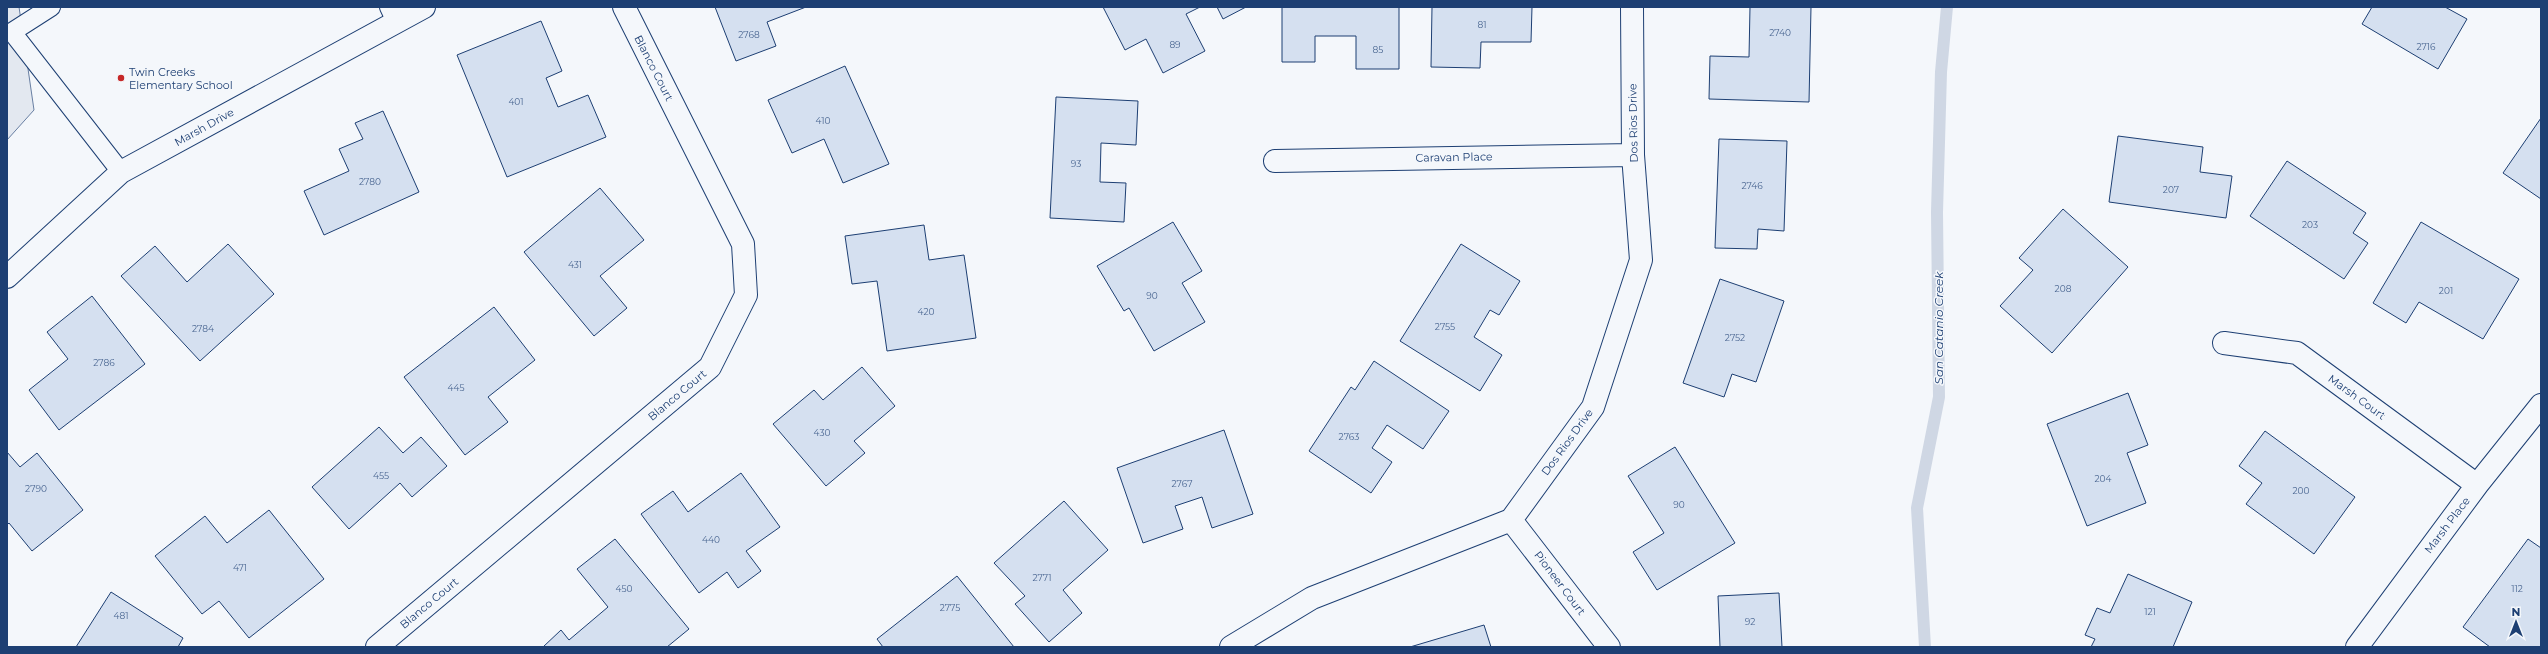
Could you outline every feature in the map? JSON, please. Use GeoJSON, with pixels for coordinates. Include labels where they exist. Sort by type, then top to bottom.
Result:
{"type":"FeatureCollection","features":[{"type":"Feature","properties":{"kind":"street","name":"Marsh Drive"},"geometry":{"type":"LineString","coordinates":[[7,278],[121,172],[392,14],[424,7]]}},
{"type":"Feature","properties":{"kind":"street","name":"Blanco Court"},"geometry":{"type":"LineString","coordinates":[[377,647],[710,367],[746,295],[743,244],[624,7]]}},
{"type":"Feature","properties":{"kind":"street","name":"Dos Rios Drive"},"geometry":{"type":"LineString","coordinates":[[1511,520],[1592,407],[1642,260],[1633,155],[1632,7]]}},
{"type":"Feature","properties":{"kind":"street","name":"Caravan Place"},"geometry":{"type":"LineString","coordinates":[[1275,161],[1633,155]]}},
{"type":"Feature","properties":{"kind":"street","name":"Marsh Court"},"geometry":{"type":"LineString","coordinates":[[2224,343],[2296,353],[2477,485]]}},
{"type":"Feature","properties":{"kind":"street","name":"Marsh Place"},"geometry":{"type":"LineString","coordinates":[[2356,647],[2477,485],[2541,405]]}},
{"type":"Feature","properties":{"kind":"street"},"geometry":{"type":"LineString","coordinates":[[1231,647],[1312,598],[1511,520]]}},
{"type":"Feature","properties":{"kind":"street","name":"Pioneer Court"},"geometry":{"type":"LineString","coordinates":[[1511,520],[1608,647]]}},
{"type":"Feature","properties":{"kind":"lane"},"geometry":{"type":"LineString","coordinates":[[51,7],[12,32],[121,172]]}},
{"type":"Feature","properties":{"kind":"shaded area"},"geometry":{"type":"Polygon","coordinates":[[[7,7],[19,7],[34,110],[7,140],[7,7]]]}},
{"type":"Feature","properties":{"kind":"building"},"geometry":{"type":"Polygon","coordinates":[[[715,7],[806,7],[767,22],[776,46],[736,61],[715,7]]]}},
{"type":"Feature","properties":{"kind":"building"},"geometry":{"type":"Polygon","coordinates":[[[1103,7],[1200,7],[1186,14],[1205,51],[1163,73],[1146,39],[1125,50],[1103,7]]]}},
{"type":"Feature","properties":{"kind":"building"},"geometry":{"type":"Polygon","coordinates":[[[1217,7],[1246,7],[1223,19],[1217,7]]]}},
{"type":"Feature","properties":{"kind":"building"},"geometry":{"type":"Polygon","coordinates":[[[1282,7],[1399,7],[1399,69],[1356,69],[1356,36],[1315,36],[1315,62],[1282,62],[1282,7]]]}},
{"type":"Feature","properties":{"kind":"building"},"geometry":{"type":"Polygon","coordinates":[[[1432,7],[1532,7],[1531,42],[1481,42],[1480,68],[1431,67],[1432,7]]]}},
{"type":"Feature","properties":{"kind":"building"},"geometry":{"type":"Polygon","coordinates":[[[1750,7],[1811,7],[1809,102],[1709,99],[1710,56],[1749,57],[1750,7]]]}},
{"type":"Feature","properties":{"kind":"building"},"geometry":{"type":"Polygon","coordinates":[[[2372,7],[2445,7],[2467,19],[2438,69],[2362,24],[2372,7]]]}},
{"type":"Feature","properties":{"kind":"building"},"geometry":{"type":"Polygon","coordinates":[[[541,21],[562,71],[546,78],[558,107],[588,95],[606,137],[507,177],[457,55],[541,21]]]}},
{"type":"Feature","properties":{"kind":"building"},"geometry":{"type":"Polygon","coordinates":[[[845,66],[889,164],[843,183],[824,139],[792,153],[768,100],[845,66]]]}},
{"type":"Feature","properties":{"kind":"building"},"geometry":{"type":"Polygon","coordinates":[[[1056,97],[1138,101],[1136,145],[1101,143],[1100,182],[1126,183],[1124,222],[1050,218],[1056,97]]]}},
{"type":"Feature","properties":{"kind":"building"},"geometry":{"type":"Polygon","coordinates":[[[383,111],[419,192],[324,235],[304,191],[349,171],[339,149],[363,139],[355,123],[383,111]]]}},
{"type":"Feature","properties":{"kind":"building"},"geometry":{"type":"Polygon","coordinates":[[[2541,118],[2541,199],[2503,173],[2541,118]]]}},
{"type":"Feature","properties":{"kind":"building"},"geometry":{"type":"Polygon","coordinates":[[[2118,136],[2203,147],[2200,172],[2232,176],[2226,218],[2109,202],[2118,136]]]}},
{"type":"Feature","properties":{"kind":"building"},"geometry":{"type":"Polygon","coordinates":[[[1719,139],[1787,141],[1784,231],[1758,229],[1757,249],[1715,248],[1719,139]]]}},
{"type":"Feature","properties":{"kind":"building"},"geometry":{"type":"Polygon","coordinates":[[[2287,161],[2366,213],[2353,233],[2368,243],[2344,279],[2250,216],[2287,161]]]}},
{"type":"Feature","properties":{"kind":"building"},"geometry":{"type":"Polygon","coordinates":[[[600,188],[644,240],[600,276],[627,308],[594,336],[524,252],[600,188]]]}},
{"type":"Feature","properties":{"kind":"building"},"geometry":{"type":"Polygon","coordinates":[[[2063,209],[2128,267],[2052,353],[2000,306],[2033,270],[2019,258],[2063,209]]]}},
{"type":"Feature","properties":{"kind":"building"},"geometry":{"type":"Polygon","coordinates":[[[1173,222],[1202,271],[1182,283],[1205,322],[1154,351],[1129,308],[1124,311],[1097,266],[1173,222]]]}},
{"type":"Feature","properties":{"kind":"building"},"geometry":{"type":"Polygon","coordinates":[[[2421,222],[2519,279],[2483,339],[2419,302],[2406,323],[2373,303],[2421,222]]]}},
{"type":"Feature","properties":{"kind":"building"},"geometry":{"type":"Polygon","coordinates":[[[924,225],[929,260],[964,255],[976,338],[887,351],[877,281],[852,284],[845,236],[924,225]]]}},
{"type":"Feature","properties":{"kind":"building"},"geometry":{"type":"Polygon","coordinates":[[[228,244],[274,294],[200,361],[121,276],[155,246],[187,282],[228,244]]]}},
{"type":"Feature","properties":{"kind":"building"},"geometry":{"type":"Polygon","coordinates":[[[1461,244],[1520,281],[1499,315],[1490,310],[1474,337],[1502,355],[1480,391],[1400,341],[1461,244]]]}},
{"type":"Feature","properties":{"kind":"building"},"geometry":{"type":"Polygon","coordinates":[[[1720,279],[1784,301],[1756,382],[1732,374],[1724,397],[1683,383],[1720,279]]]}},
{"type":"Feature","properties":{"kind":"building"},"geometry":{"type":"Polygon","coordinates":[[[92,296],[145,364],[59,430],[29,390],[68,359],[47,332],[92,296]]]}},
{"type":"Feature","properties":{"kind":"building"},"geometry":{"type":"Polygon","coordinates":[[[494,307],[535,360],[488,397],[508,422],[465,455],[404,377],[494,307]]]}},
{"type":"Feature","properties":{"kind":"building"},"geometry":{"type":"Polygon","coordinates":[[[1374,361],[1449,411],[1423,449],[1387,425],[1372,448],[1392,462],[1371,493],[1309,451],[1351,387],[1355,390],[1374,361]]]}},
{"type":"Feature","properties":{"kind":"building"},"geometry":{"type":"Polygon","coordinates":[[[862,367],[895,406],[854,441],[865,453],[826,486],[773,424],[814,390],[823,400],[862,367]]]}},
{"type":"Feature","properties":{"kind":"building"},"geometry":{"type":"Polygon","coordinates":[[[2128,393],[2148,445],[2127,453],[2146,503],[2087,526],[2047,424],[2128,393]]]}},
{"type":"Feature","properties":{"kind":"building"},"geometry":{"type":"Polygon","coordinates":[[[379,427],[403,453],[421,437],[447,466],[412,497],[400,483],[349,529],[312,487],[379,427]]]}},
{"type":"Feature","properties":{"kind":"building"},"geometry":{"type":"Polygon","coordinates":[[[1224,430],[1253,514],[1212,528],[1202,497],[1175,506],[1183,529],[1143,543],[1117,468],[1224,430]]]}},
{"type":"Feature","properties":{"kind":"building"},"geometry":{"type":"Polygon","coordinates":[[[2265,431],[2355,497],[2314,554],[2246,504],[2262,483],[2239,466],[2265,431]]]}},
{"type":"Feature","properties":{"kind":"building"},"geometry":{"type":"Polygon","coordinates":[[[1675,447],[1735,543],[1657,590],[1633,552],[1664,533],[1628,476],[1675,447]]]}},
{"type":"Feature","properties":{"kind":"building"},"geometry":{"type":"Polygon","coordinates":[[[7,452],[20,467],[37,453],[83,510],[32,551],[9,523],[7,525],[7,452]]]}},
{"type":"Feature","properties":{"kind":"building"},"geometry":{"type":"Polygon","coordinates":[[[741,473],[780,527],[746,551],[761,571],[738,588],[727,572],[699,593],[641,514],[673,491],[688,512],[741,473]]]}},
{"type":"Feature","properties":{"kind":"building"},"geometry":{"type":"Polygon","coordinates":[[[1064,501],[1108,550],[1063,590],[1082,613],[1049,642],[1015,604],[1025,596],[994,563],[1064,501]]]}},
{"type":"Feature","properties":{"kind":"building"},"geometry":{"type":"Polygon","coordinates":[[[269,510],[324,579],[249,638],[219,601],[202,614],[155,556],[205,516],[227,543],[269,510]]]}},
{"type":"Feature","properties":{"kind":"building"},"geometry":{"type":"Polygon","coordinates":[[[615,539],[689,629],[667,647],[543,647],[561,630],[569,640],[608,607],[577,569],[615,539]]]}},
{"type":"Feature","properties":{"kind":"building"},"geometry":{"type":"Polygon","coordinates":[[[2528,539],[2541,548],[2541,647],[2490,647],[2463,627],[2528,539]]]}},
{"type":"Feature","properties":{"kind":"building"},"geometry":{"type":"Polygon","coordinates":[[[2128,574],[2192,602],[2173,647],[2091,647],[2095,639],[2085,635],[2097,608],[2110,613],[2128,574]]]}},
{"type":"Feature","properties":{"kind":"building"},"geometry":{"type":"Polygon","coordinates":[[[957,576],[1014,647],[883,647],[877,639],[957,576]]]}},
{"type":"Feature","properties":{"kind":"building"},"geometry":{"type":"Polygon","coordinates":[[[111,592],[183,638],[178,647],[76,647],[111,592]]]}},
{"type":"Feature","properties":{"kind":"building"},"geometry":{"type":"Polygon","coordinates":[[[1779,593],[1782,647],[1720,647],[1718,596],[1779,593]]]}},
{"type":"Feature","properties":{"kind":"building"},"geometry":{"type":"Polygon","coordinates":[[[1484,625],[1491,647],[1410,647],[1484,625]]]}},
{"type":"Feature","properties":{"kind":"waterway","name":"San Catanio Creek"},"geometry":{"type":"LineString","coordinates":[[1925,647],[1917,508],[1939,397],[1937,212],[1941,72],[1947,7]]}},
{"type":"Feature","properties":{"kind":"place","name":"Twin Creeks Elementary School"},"geometry":{"type":"Point","coordinates":[121,78]}}]}
